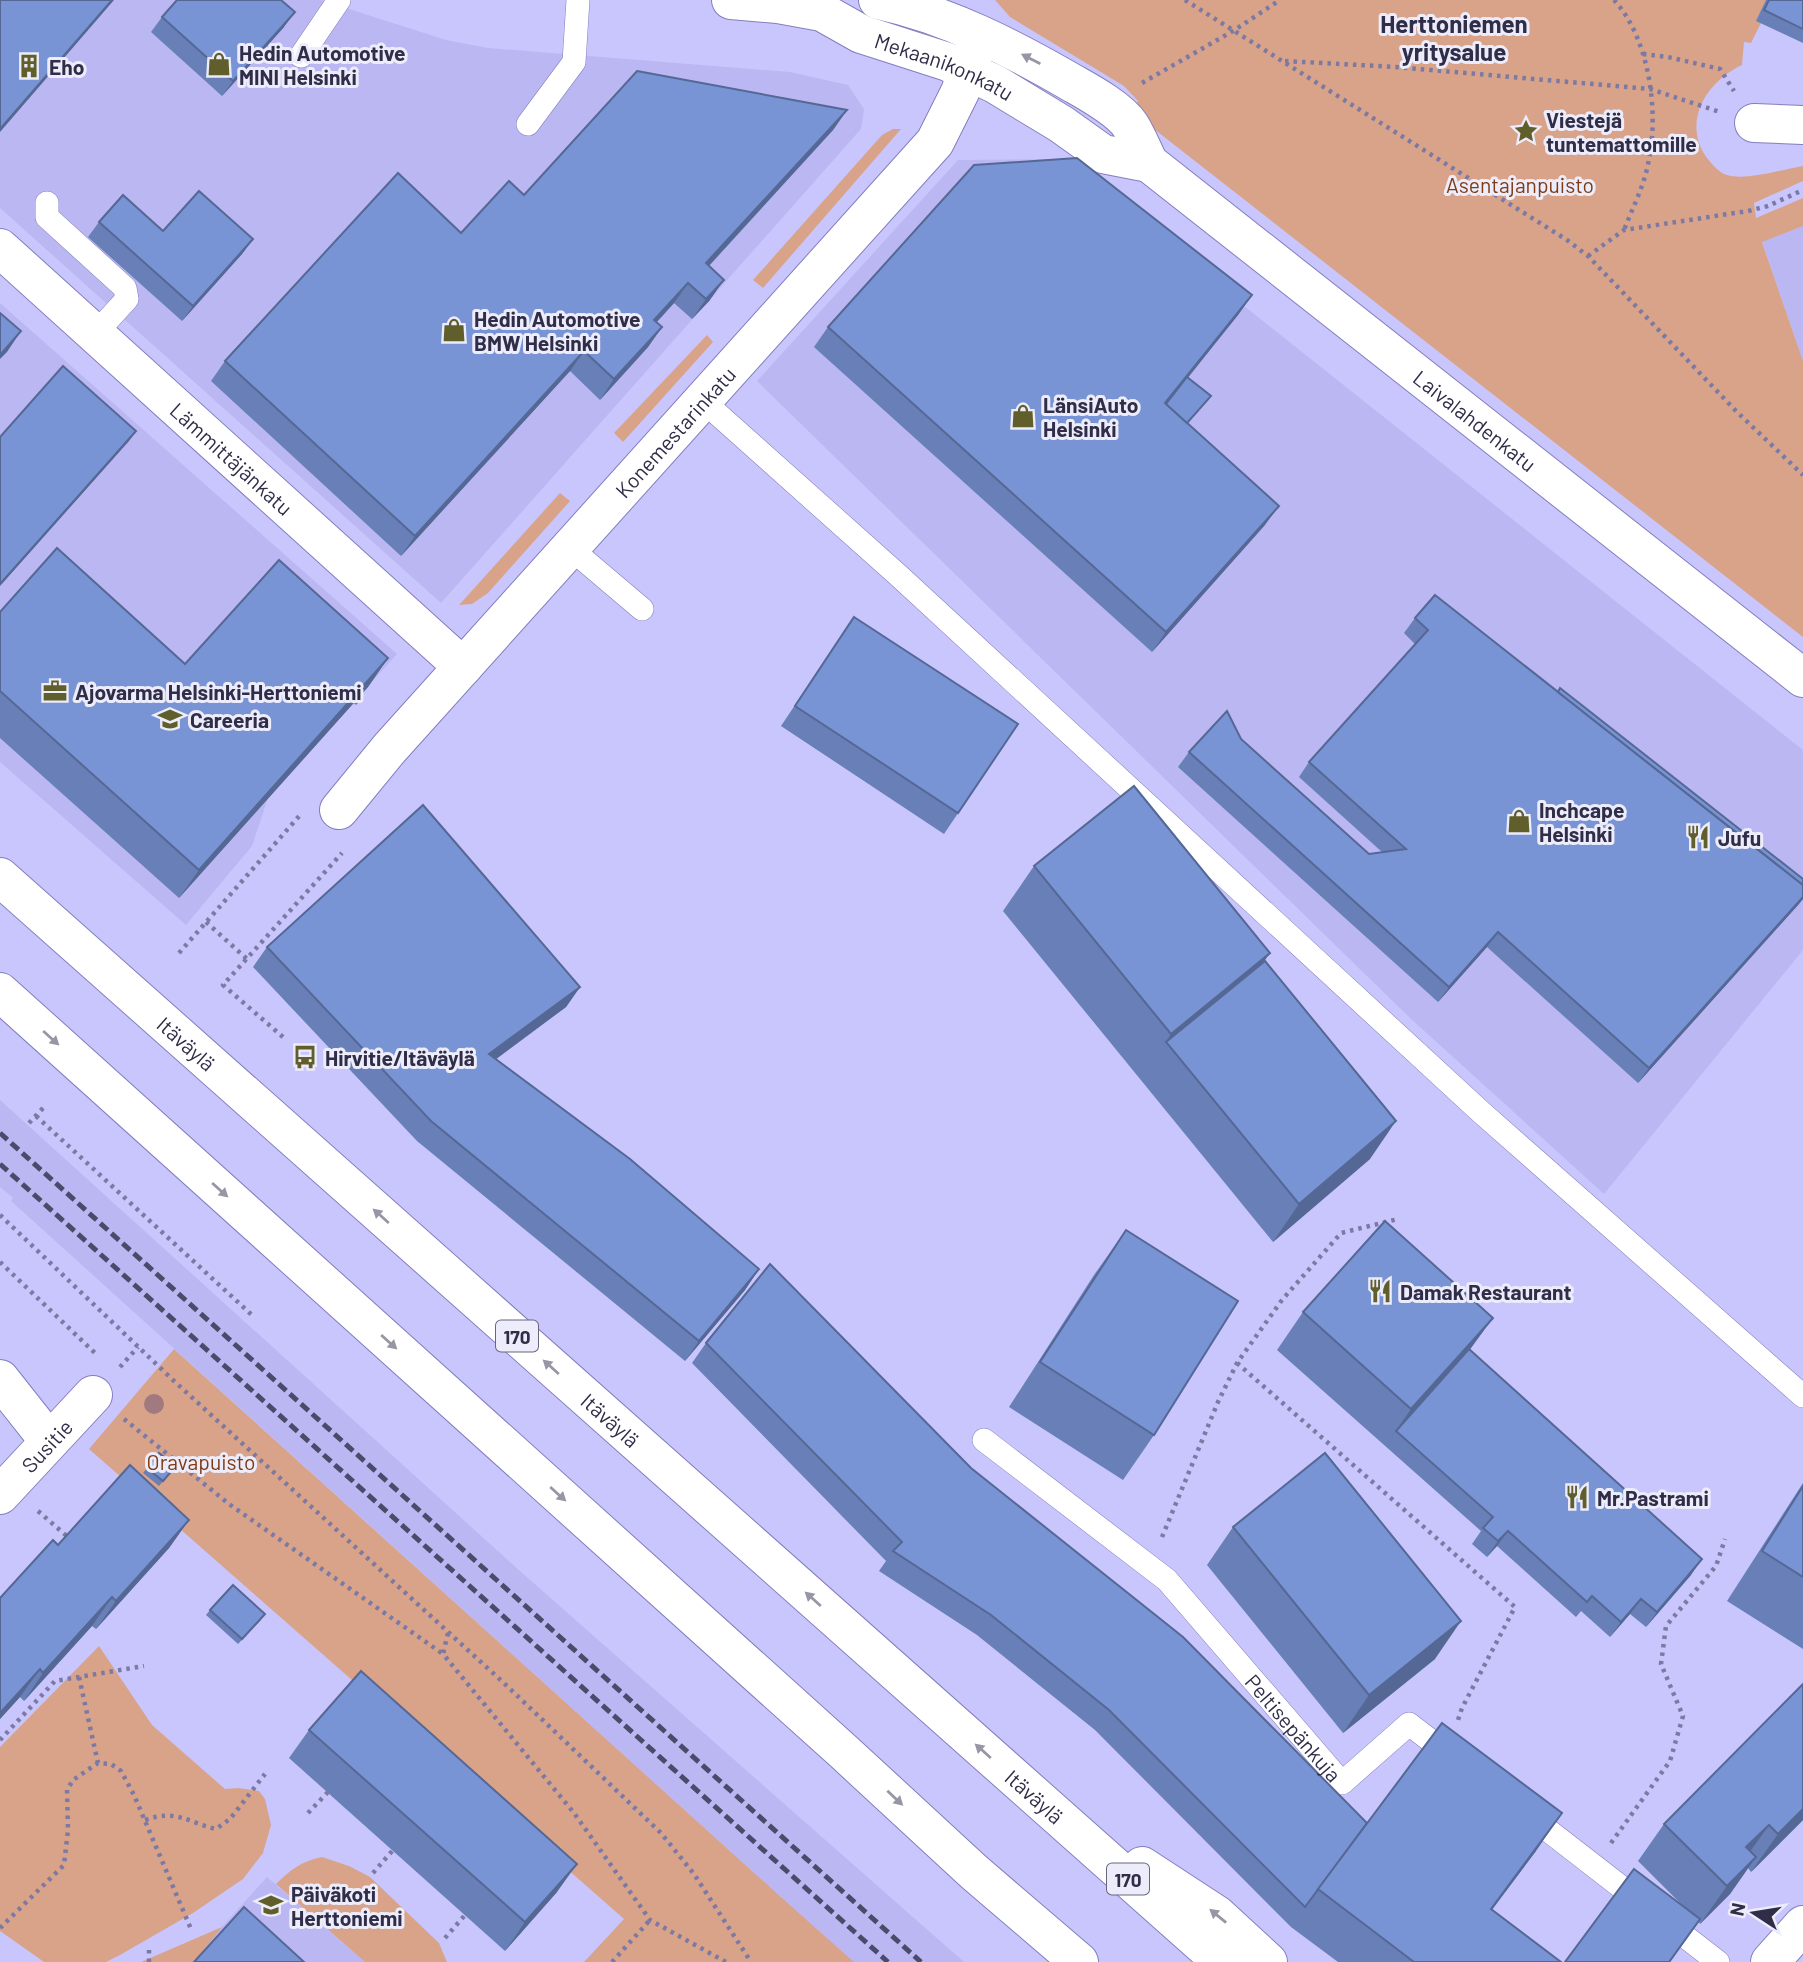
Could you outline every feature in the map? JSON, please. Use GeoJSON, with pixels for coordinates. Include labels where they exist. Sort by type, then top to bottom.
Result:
{"type":"FeatureCollection","features":[{"type":"Feature","properties":{"kind":"main road","name":"Mekaanikonkatu"},"geometry":{"type":"LineString","coordinates":[[731,0],[778,4],[822,12],[861,34],[912,49],[995,84],[1061,124]]}},
{"type":"Feature","properties":{"kind":"main road","name":"Mekaanikonkatu"},"geometry":{"type":"LineString","coordinates":[[822,12],[867,0]]}},
{"type":"Feature","properties":{"kind":"main road","name":"Mekaanikonkatu"},"geometry":{"type":"LineString","coordinates":[[878,0],[923,11],[980,35],[1032,60],[1090,93]]}},
{"type":"Feature","properties":{"kind":"main road","name":"Konemestarinkatu"},"geometry":{"type":"LineString","coordinates":[[339,810],[463,667],[935,142],[956,102],[980,35]]}},
{"type":"Feature","properties":{"kind":"main road","name":"Laivalahdenkatu"},"geometry":{"type":"LineString","coordinates":[[1090,93],[1129,123],[1149,163],[1803,678]]}},
{"type":"Feature","properties":{"kind":"main road"},"geometry":{"type":"LineString","coordinates":[[1754,123],[1803,125]]}},
{"type":"Feature","properties":{"kind":"main road","name":"Laivalahdenkatu"},"geometry":{"type":"LineString","coordinates":[[1061,124],[1102,154],[1149,163]]}},
{"type":"Feature","properties":{"kind":"main road","name":"Lämmittäjänkatu"},"geometry":{"type":"LineString","coordinates":[[0,248],[463,667]]}},
{"type":"Feature","properties":{"kind":"main road","name":"Itäväylä"},"geometry":{"type":"LineString","coordinates":[[0,877],[1222,1962]]}},
{"type":"Feature","properties":{"kind":"main road"},"geometry":{"type":"LineString","coordinates":[[0,992],[845,1752],[974,1872],[1079,1962]]}},
{"type":"Feature","properties":{"kind":"main road"},"geometry":{"type":"LineString","coordinates":[[0,1379],[48,1441]]}},
{"type":"Feature","properties":{"kind":"main road","name":"Susitie"},"geometry":{"type":"LineString","coordinates":[[16,1500],[48,1441],[93,1395]]}},
{"type":"Feature","properties":{"kind":"main road"},"geometry":{"type":"LineString","coordinates":[[1034,1796],[1217,1914],[1268,1962]]}},
{"type":"Feature","properties":{"kind":"main road"},"geometry":{"type":"LineString","coordinates":[[974,1872],[1048,1962]]}},
{"type":"Feature","properties":{"kind":"main road"},"geometry":{"type":"LineString","coordinates":[[1770,1962],[1803,1925]]}},
{"type":"Feature","properties":{"kind":"lane"},"geometry":{"type":"LineString","coordinates":[[302,56],[339,0]]}},
{"type":"Feature","properties":{"kind":"lane"},"geometry":{"type":"LineString","coordinates":[[528,124],[574,62],[578,0]]}},
{"type":"Feature","properties":{"kind":"lane"},"geometry":{"type":"LineString","coordinates":[[47,203],[47,217],[125,288],[127,299],[96,334]]}},
{"type":"Feature","properties":{"kind":"lane"},"geometry":{"type":"LineString","coordinates":[[703,401],[898,575],[1472,1104],[1803,1396]]}},
{"type":"Feature","properties":{"kind":"lane"},"geometry":{"type":"LineString","coordinates":[[570,548],[642,609]]}},
{"type":"Feature","properties":{"kind":"lane","name":"Peltisepänkuja"},"geometry":{"type":"LineString","coordinates":[[984,1440],[1167,1580],[1342,1783],[1409,1724],[1467,1768]]}},
{"type":"Feature","properties":{"kind":"lane"},"geometry":{"type":"LineString","coordinates":[[1509,1800],[1718,1962]]}},
{"type":"Feature","properties":{"kind":"path"},"geometry":{"type":"LineString","coordinates":[[1185,0],[1556,232],[1588,256],[1736,411],[1803,475]]}},
{"type":"Feature","properties":{"kind":"path"},"geometry":{"type":"LineString","coordinates":[[1135,87],[1280,0]]}},
{"type":"Feature","properties":{"kind":"path"},"geometry":{"type":"LineString","coordinates":[[1614,0],[1623,9],[1643,54],[1653,122],[1649,159],[1624,230]]}},
{"type":"Feature","properties":{"kind":"path"},"geometry":{"type":"LineString","coordinates":[[1643,54],[1720,68],[1754,123]]}},
{"type":"Feature","properties":{"kind":"path"},"geometry":{"type":"LineString","coordinates":[[1282,60],[1650,89],[1754,123]]}},
{"type":"Feature","properties":{"kind":"path"},"geometry":{"type":"LineString","coordinates":[[1588,256],[1624,230],[1748,211],[1768,206],[1803,190]]}},
{"type":"Feature","properties":{"kind":"path"},"geometry":{"type":"LineString","coordinates":[[355,701],[361,706]]}},
{"type":"Feature","properties":{"kind":"path"},"geometry":{"type":"LineString","coordinates":[[179,953],[300,814]]}},
{"type":"Feature","properties":{"kind":"path"},"geometry":{"type":"LineString","coordinates":[[283,1037],[223,985],[342,853]]}},
{"type":"Feature","properties":{"kind":"path"},"geometry":{"type":"LineString","coordinates":[[206,922],[247,958]]}},
{"type":"Feature","properties":{"kind":"path"},"geometry":{"type":"LineString","coordinates":[[29,1124],[44,1107]]}},
{"type":"Feature","properties":{"kind":"path"},"geometry":{"type":"LineString","coordinates":[[36,1116],[253,1316]]}},
{"type":"Feature","properties":{"kind":"path"},"geometry":{"type":"LineString","coordinates":[[0,1215],[174,1381],[448,1632],[661,1833],[694,1874],[751,1962]]}},
{"type":"Feature","properties":{"kind":"path"},"geometry":{"type":"LineString","coordinates":[[1149,1567],[1237,1363],[1282,1300],[1341,1233],[1398,1219]]}},
{"type":"Feature","properties":{"kind":"path"},"geometry":{"type":"LineString","coordinates":[[0,1262],[98,1356]]}},
{"type":"Feature","properties":{"kind":"path"},"geometry":{"type":"LineString","coordinates":[[1237,1363],[1515,1608],[1462,1708],[1446,1752]]}},
{"type":"Feature","properties":{"kind":"path"},"geometry":{"type":"LineString","coordinates":[[93,1395],[229,1504],[443,1654],[574,1813],[650,1920],[726,1962]]}},
{"type":"Feature","properties":{"kind":"path"},"geometry":{"type":"LineString","coordinates":[[16,1500],[69,1538]]}},
{"type":"Feature","properties":{"kind":"path"},"geometry":{"type":"LineString","coordinates":[[1595,1867],[1670,1761],[1683,1716],[1661,1664],[1666,1626],[1716,1566],[1726,1539]]}},
{"type":"Feature","properties":{"kind":"path"},"geometry":{"type":"LineString","coordinates":[[443,1654],[448,1632]]}},
{"type":"Feature","properties":{"kind":"path"},"geometry":{"type":"LineString","coordinates":[[0,1741],[55,1681],[144,1666]]}},
{"type":"Feature","properties":{"kind":"path"},"geometry":{"type":"LineString","coordinates":[[79,1677],[98,1763]]}},
{"type":"Feature","properties":{"kind":"path"},"geometry":{"type":"LineString","coordinates":[[0,1927],[64,1864],[68,1830],[66,1790],[73,1780],[98,1763],[111,1764],[121,1771],[145,1819],[191,1929]]}},
{"type":"Feature","properties":{"kind":"path"},"geometry":{"type":"LineString","coordinates":[[145,1819],[174,1815],[216,1829],[230,1819],[265,1774]]}},
{"type":"Feature","properties":{"kind":"path"},"geometry":{"type":"LineString","coordinates":[[308,1813],[328,1792]]}},
{"type":"Feature","properties":{"kind":"path"},"geometry":{"type":"LineString","coordinates":[[373,1872],[393,1850]]}},
{"type":"Feature","properties":{"kind":"path"},"geometry":{"type":"LineString","coordinates":[[445,1938],[465,1915]]}},
{"type":"Feature","properties":{"kind":"path"},"geometry":{"type":"LineString","coordinates":[[612,1962],[650,1920]]}},
{"type":"Feature","properties":{"kind":"path"},"geometry":{"type":"LineString","coordinates":[[149,1950],[149,1962]]}},
{"type":"Feature","properties":{"kind":"shaded area"},"geometry":{"type":"Polygon","coordinates":[[[0,0],[321,0],[446,40],[488,48],[790,72],[848,85],[864,109],[861,129],[441,603],[0,208],[0,0]]]}},
{"type":"Feature","properties":{"kind":"shaded area"},"geometry":{"type":"Polygon","coordinates":[[[1059,159],[1803,750],[1803,950],[1604,1194],[1410,1018],[757,381],[958,160],[1059,159]]]}},
{"type":"Feature","properties":{"kind":"shaded area"},"geometry":{"type":"Polygon","coordinates":[[[1803,226],[1803,361],[1762,241],[1803,226]]]}},
{"type":"Feature","properties":{"kind":"shaded area"},"geometry":{"type":"Polygon","coordinates":[[[0,303],[397,654],[268,798],[252,846],[186,925],[0,762],[0,303]]]}},
{"type":"Feature","properties":{"kind":"shaded area"},"geometry":{"type":"Polygon","coordinates":[[[0,1100],[521,1572],[964,1962],[854,1962],[781,1897],[11,1201],[13,1198],[0,1187],[0,1100]]]}},
{"type":"Feature","properties":{"kind":"shaded area","name":"Päiväkoti Herttoniemi"},"geometry":{"type":"Polygon","coordinates":[[[267,1877],[365,1962],[190,1962],[267,1877]]]}},
{"type":"Feature","properties":{"kind":"green space","name":"Asentajanpuisto"},"geometry":{"type":"Polygon","coordinates":[[[995,0],[1766,0],[1757,20],[1761,23],[1751,43],[1744,42],[1742,65],[1718,81],[1709,92],[1697,117],[1697,131],[1707,158],[1727,175],[1754,176],[1803,166],[1803,181],[1754,203],[1756,218],[1803,198],[1803,226],[1762,242],[1803,361],[1803,637],[1131,111],[1138,101],[1124,86],[1010,17],[995,0]]]}},
{"type":"Feature","properties":{"kind":"green space"},"geometry":{"type":"Polygon","coordinates":[[[893,129],[901,129],[763,288],[753,280],[882,135],[893,129]]]}},
{"type":"Feature","properties":{"kind":"green space"},"geometry":{"type":"Polygon","coordinates":[[[707,335],[713,342],[623,442],[614,433],[707,335]]]}},
{"type":"Feature","properties":{"kind":"green space"},"geometry":{"type":"Polygon","coordinates":[[[560,493],[570,501],[488,593],[472,604],[459,605],[560,493]]]}},
{"type":"Feature","properties":{"kind":"green space","name":"Oravapuisto"},"geometry":{"type":"Polygon","coordinates":[[[174,1349],[854,1962],[584,1962],[624,1919],[89,1449],[174,1349]]]}},
{"type":"Feature","properties":{"kind":"green space"},"geometry":{"type":"Polygon","coordinates":[[[99,1646],[152,1725],[225,1789],[259,1791],[265,1799],[271,1825],[263,1853],[243,1879],[193,1913],[106,1962],[44,1962],[0,1931],[0,1747],[99,1646]]]}},
{"type":"Feature","properties":{"kind":"green space"},"geometry":{"type":"Polygon","coordinates":[[[322,1857],[370,1877],[439,1943],[447,1962],[365,1962],[276,1884],[297,1867],[322,1857]]]}},
{"type":"Feature","properties":{"kind":"green space"},"geometry":{"type":"Polygon","coordinates":[[[222,1927],[194,1962],[141,1962],[222,1927]]]}},
{"type":"Feature","properties":{"kind":"building","name":"Eho"},"geometry":{"type":"Polygon","coordinates":[[[0,0],[112,0],[0,129],[0,0]]]}},
{"type":"Feature","properties":{"kind":"building","name":"Hedin Automotive MINI Helsinki"},"geometry":{"type":"Polygon","coordinates":[[[177,0],[281,0],[295,12],[233,81],[162,17],[177,0]]]}},
{"type":"Feature","properties":{"kind":"building"},"geometry":{"type":"Polygon","coordinates":[[[1769,0],[1803,0],[1803,29],[1764,10],[1769,0]]]}},
{"type":"Feature","properties":{"kind":"building","name":"Hedin Automotive BMW Helsinki"},"geometry":{"type":"Polygon","coordinates":[[[637,71],[847,110],[706,263],[724,280],[706,299],[688,283],[654,320],[662,327],[614,379],[584,351],[415,536],[225,361],[398,173],[461,233],[509,181],[524,195],[637,71]]]}},
{"type":"Feature","properties":{"kind":"building","name":"LänsiAuto Helsinki"},"geometry":{"type":"Polygon","coordinates":[[[1077,158],[1252,295],[1165,403],[1279,506],[1166,632],[828,327],[974,165],[1077,158]]]}},
{"type":"Feature","properties":{"kind":"building"},"geometry":{"type":"Polygon","coordinates":[[[199,191],[253,239],[193,306],[99,222],[123,195],[163,231],[199,191]]]}},
{"type":"Feature","properties":{"kind":"building"},"geometry":{"type":"Polygon","coordinates":[[[0,313],[21,331],[0,355],[0,313]]]}},
{"type":"Feature","properties":{"kind":"building"},"geometry":{"type":"Polygon","coordinates":[[[63,366],[136,431],[0,584],[0,437],[63,366]]]}},
{"type":"Feature","properties":{"kind":"building"},"geometry":{"type":"Polygon","coordinates":[[[1187,377],[1211,396],[1187,423],[1166,404],[1187,377]]]}},
{"type":"Feature","properties":{"kind":"building","name":"Careeria"},"geometry":{"type":"Polygon","coordinates":[[[57,548],[185,664],[279,560],[388,658],[199,870],[0,691],[0,612],[57,548]]]}},
{"type":"Feature","properties":{"kind":"building","name":"Inchcape Helsinki"},"geometry":{"type":"Polygon","coordinates":[[[1435,595],[1803,885],[1803,897],[1649,1068],[1498,932],[1449,987],[1189,752],[1227,711],[1241,739],[1369,854],[1406,849],[1309,762],[1428,630],[1415,618],[1435,595]]]}},
{"type":"Feature","properties":{"kind":"building"},"geometry":{"type":"Polygon","coordinates":[[[854,617],[1018,724],[958,813],[795,706],[854,617]]]}},
{"type":"Feature","properties":{"kind":"building"},"geometry":{"type":"Polygon","coordinates":[[[1560,688],[1803,879],[1803,885],[1558,692],[1560,688]]]}},
{"type":"Feature","properties":{"kind":"building"},"geometry":{"type":"Polygon","coordinates":[[[1134,786],[1270,953],[1171,1034],[1034,866],[1134,786]]]}},
{"type":"Feature","properties":{"kind":"building"},"geometry":{"type":"Polygon","coordinates":[[[423,805],[580,987],[489,1054],[630,1159],[759,1269],[699,1341],[431,1121],[267,947],[423,805]]]}},
{"type":"Feature","properties":{"kind":"building"},"geometry":{"type":"Polygon","coordinates":[[[1265,961],[1396,1121],[1299,1204],[1166,1042],[1265,961]]]}},
{"type":"Feature","properties":{"kind":"building"},"geometry":{"type":"Polygon","coordinates":[[[1385,1221],[1493,1318],[1411,1409],[1303,1312],[1385,1221]]]}},
{"type":"Feature","properties":{"kind":"building"},"geometry":{"type":"Polygon","coordinates":[[[1126,1230],[1238,1301],[1154,1435],[1040,1362],[1126,1230]]]}},
{"type":"Feature","properties":{"kind":"building"},"geometry":{"type":"Polygon","coordinates":[[[770,1264],[971,1468],[1183,1637],[1367,1823],[1305,1907],[1109,1710],[991,1615],[893,1551],[902,1542],[706,1343],[770,1264]]]}},
{"type":"Feature","properties":{"kind":"building"},"geometry":{"type":"Polygon","coordinates":[[[1469,1349],[1702,1559],[1657,1612],[1641,1599],[1621,1622],[1592,1596],[1587,1602],[1508,1531],[1498,1541],[1483,1528],[1493,1517],[1396,1431],[1469,1349]]]}},
{"type":"Feature","properties":{"kind":"building"},"geometry":{"type":"Polygon","coordinates":[[[159,1453],[176,1466],[163,1481],[147,1468],[159,1453]]]}},
{"type":"Feature","properties":{"kind":"building"},"geometry":{"type":"Polygon","coordinates":[[[1325,1453],[1461,1621],[1369,1695],[1233,1527],[1325,1453]]]}},
{"type":"Feature","properties":{"kind":"building"},"geometry":{"type":"Polygon","coordinates":[[[130,1465],[189,1520],[116,1601],[112,1597],[43,1673],[40,1669],[0,1713],[0,1598],[53,1540],[58,1545],[130,1465]]]}},
{"type":"Feature","properties":{"kind":"building"},"geometry":{"type":"Polygon","coordinates":[[[1803,1486],[1803,1577],[1762,1551],[1803,1486]]]}},
{"type":"Feature","properties":{"kind":"building"},"geometry":{"type":"Polygon","coordinates":[[[233,1585],[265,1614],[242,1639],[210,1610],[233,1585]]]}},
{"type":"Feature","properties":{"kind":"building"},"geometry":{"type":"Polygon","coordinates":[[[361,1671],[577,1864],[525,1922],[309,1730],[361,1671]]]}},
{"type":"Feature","properties":{"kind":"building"},"geometry":{"type":"Polygon","coordinates":[[[1803,1684],[1803,1809],[1778,1834],[1769,1825],[1746,1847],[1756,1857],[1727,1886],[1664,1824],[1803,1684]]]}},
{"type":"Feature","properties":{"kind":"building"},"geometry":{"type":"Polygon","coordinates":[[[1442,1723],[1562,1813],[1491,1909],[1561,1962],[1414,1962],[1318,1889],[1442,1723]]]}},
{"type":"Feature","properties":{"kind":"building"},"geometry":{"type":"Polygon","coordinates":[[[1634,1869],[1700,1919],[1669,1962],[1565,1962],[1634,1869]]]}},
{"type":"Feature","properties":{"kind":"building"},"geometry":{"type":"Polygon","coordinates":[[[244,1907],[304,1962],[194,1962],[244,1907]]]}},
{"type":"Feature","properties":{"kind":"railway"},"geometry":{"type":"LineString","coordinates":[[0,1133],[921,1962]]}},
{"type":"Feature","properties":{"kind":"railway"},"geometry":{"type":"LineString","coordinates":[[0,1164],[888,1962]]}},
{"type":"Feature","properties":{"kind":"place","name":"Hedin Automotive MINI Helsinki"},"geometry":{"type":"Point","coordinates":[219,64]}},
{"type":"Feature","properties":{"kind":"place","name":"Eho"},"geometry":{"type":"Point","coordinates":[29,66]}},
{"type":"Feature","properties":{"kind":"place","name":"Viestejä tuntemattomille"},"geometry":{"type":"Point","coordinates":[1526,131]}},
{"type":"Feature","properties":{"kind":"place","name":"Hedin Automotive BMW Helsinki"},"geometry":{"type":"Point","coordinates":[454,330]}},
{"type":"Feature","properties":{"kind":"place","name":"LänsiAuto Helsinki"},"geometry":{"type":"Point","coordinates":[1023,416]}},
{"type":"Feature","properties":{"kind":"place","name":"Ajovarma Helsinki-Herttoniemi"},"geometry":{"type":"Point","coordinates":[55,691]}},
{"type":"Feature","properties":{"kind":"place","name":"Careeria"},"geometry":{"type":"Point","coordinates":[170,719]}},
{"type":"Feature","properties":{"kind":"place","name":"Inchcape Helsinki"},"geometry":{"type":"Point","coordinates":[1519,821]}},
{"type":"Feature","properties":{"kind":"place","name":"Jufu"},"geometry":{"type":"Point","coordinates":[1698,837]}},
{"type":"Feature","properties":{"kind":"place","name":"Hirvitie/Itäväylä"},"geometry":{"type":"Point","coordinates":[305,1057]}},
{"type":"Feature","properties":{"kind":"place","name":"Damak Restaurant"},"geometry":{"type":"Point","coordinates":[1380,1291]}},
{"type":"Feature","properties":{"kind":"place","name":"Mr.Pastrami"},"geometry":{"type":"Point","coordinates":[1577,1497]}},
{"type":"Feature","properties":{"kind":"place","name":"Päiväkoti Herttoniemi"},"geometry":{"type":"Point","coordinates":[271,1905]}},
{"type":"Feature","properties":{"kind":"district","name":"Herttoniemen yritysalue"},"geometry":{"type":"Point","coordinates":[1454,37]}}]}
